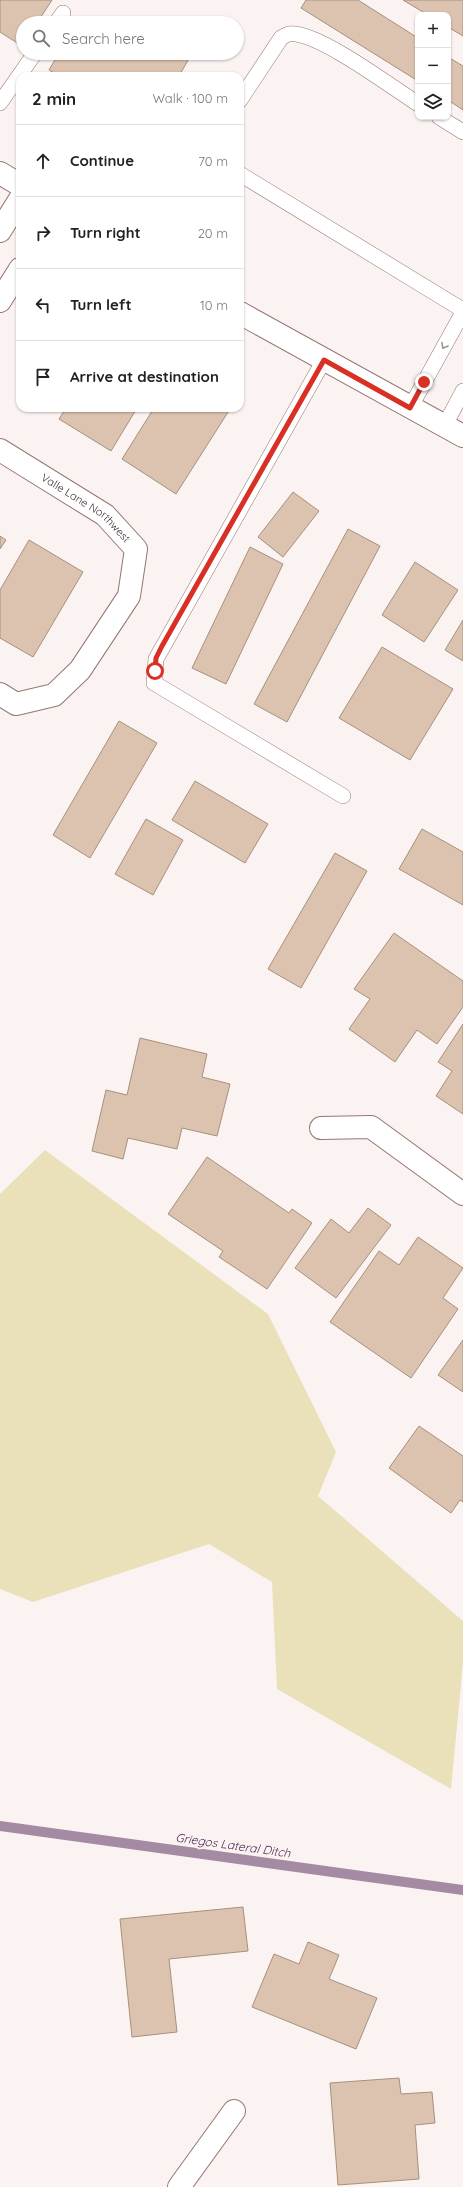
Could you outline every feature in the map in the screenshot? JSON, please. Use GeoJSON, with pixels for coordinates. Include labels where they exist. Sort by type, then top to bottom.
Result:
{"type":"FeatureCollection","features":[{"type":"Feature","properties":{"kind":"street"},"geometry":{"type":"LineString","coordinates":[[0,173],[16,183]]}},
{"type":"Feature","properties":{"kind":"street"},"geometry":{"type":"LineString","coordinates":[[0,231],[16,205]]}},
{"type":"Feature","properties":{"kind":"street"},"geometry":{"type":"LineString","coordinates":[[0,301],[16,275]]}},
{"type":"Feature","properties":{"kind":"street"},"geometry":{"type":"LineString","coordinates":[[244,315],[454,431]]}},
{"type":"Feature","properties":{"kind":"street","name":"Valle Lane Northwest"},"geometry":{"type":"LineString","coordinates":[[0,450],[105,515],[136,549],[129,596],[80,670],[54,696],[16,704],[0,694]]}},
{"type":"Feature","properties":{"kind":"street"},"geometry":{"type":"LineString","coordinates":[[321,1128],[371,1127],[463,1194]]}},
{"type":"Feature","properties":{"kind":"street"},"geometry":{"type":"LineString","coordinates":[[179,2187],[234,2111]]}},
{"type":"Feature","properties":{"kind":"lane"},"geometry":{"type":"LineString","coordinates":[[244,94],[281,38],[289,34],[304,36],[328,46],[415,102]]}},
{"type":"Feature","properties":{"kind":"lane"},"geometry":{"type":"LineString","coordinates":[[22,72],[30,60]]}},
{"type":"Feature","properties":{"kind":"lane"},"geometry":{"type":"LineString","coordinates":[[0,104],[16,81]]}},
{"type":"Feature","properties":{"kind":"lane"},"geometry":{"type":"LineString","coordinates":[[444,120],[463,132]]}},
{"type":"Feature","properties":{"kind":"lane"},"geometry":{"type":"LineString","coordinates":[[244,176],[463,311],[410,408]]}},
{"type":"Feature","properties":{"kind":"lane"},"geometry":{"type":"LineString","coordinates":[[324,360],[156,658],[154,683],[343,796]]}},
{"type":"Feature","properties":{"kind":"lane"},"geometry":{"type":"LineString","coordinates":[[454,431],[463,391]]}},
{"type":"Feature","properties":{"kind":"shaded area"},"geometry":{"type":"Polygon","coordinates":[[[45,1150],[268,1314],[336,1452],[318,1496],[463,1621],[463,1663],[451,1789],[277,1689],[272,1582],[209,1544],[33,1602],[0,1589],[0,1194],[45,1150]]]}},
{"type":"Feature","properties":{"kind":"building"},"geometry":{"type":"Polygon","coordinates":[[[0,0],[52,0],[42,16],[16,16],[16,42],[0,32],[0,0]]]}},
{"type":"Feature","properties":{"kind":"building"},"geometry":{"type":"Polygon","coordinates":[[[306,0],[358,0],[415,36],[415,79],[301,8],[306,0]]]}},
{"type":"Feature","properties":{"kind":"building"},"geometry":{"type":"Polygon","coordinates":[[[403,0],[463,0],[463,36],[451,29],[451,12],[423,12],[403,0]]]}},
{"type":"Feature","properties":{"kind":"building"},"geometry":{"type":"Polygon","coordinates":[[[451,59],[463,66],[463,110],[451,102],[451,59]]]}},
{"type":"Feature","properties":{"kind":"building"},"geometry":{"type":"Polygon","coordinates":[[[55,60],[188,60],[181,72],[53,72],[49,70],[55,60]]]}},
{"type":"Feature","properties":{"kind":"building"},"geometry":{"type":"Polygon","coordinates":[[[63,412],[135,412],[111,451],[59,419],[63,412]]]}},
{"type":"Feature","properties":{"kind":"building"},"geometry":{"type":"Polygon","coordinates":[[[151,412],[228,412],[176,494],[122,459],[151,412]]]}},
{"type":"Feature","properties":{"kind":"building"},"geometry":{"type":"Polygon","coordinates":[[[293,492],[319,511],[283,557],[258,537],[293,492]]]}},
{"type":"Feature","properties":{"kind":"building"},"geometry":{"type":"Polygon","coordinates":[[[348,529],[380,546],[287,722],[254,704],[348,529]]]}},
{"type":"Feature","properties":{"kind":"building"},"geometry":{"type":"Polygon","coordinates":[[[0,536],[6,540],[0,549],[0,536]]]}},
{"type":"Feature","properties":{"kind":"building"},"geometry":{"type":"Polygon","coordinates":[[[29,540],[83,572],[33,657],[0,638],[0,590],[29,540]]]}},
{"type":"Feature","properties":{"kind":"building"},"geometry":{"type":"Polygon","coordinates":[[[250,547],[283,564],[226,684],[192,668],[250,547]]]}},
{"type":"Feature","properties":{"kind":"building"},"geometry":{"type":"Polygon","coordinates":[[[415,562],[458,590],[424,642],[382,615],[415,562]]]}},
{"type":"Feature","properties":{"kind":"building"},"geometry":{"type":"Polygon","coordinates":[[[463,620],[463,661],[445,650],[463,620]]]}},
{"type":"Feature","properties":{"kind":"building"},"geometry":{"type":"Polygon","coordinates":[[[382,647],[453,689],[410,760],[339,718],[382,647]]]}},
{"type":"Feature","properties":{"kind":"building"},"geometry":{"type":"Polygon","coordinates":[[[119,721],[157,743],[90,858],[53,835],[119,721]]]}},
{"type":"Feature","properties":{"kind":"building"},"geometry":{"type":"Polygon","coordinates":[[[195,781],[268,824],[245,863],[172,820],[195,781]]]}},
{"type":"Feature","properties":{"kind":"building"},"geometry":{"type":"Polygon","coordinates":[[[146,819],[183,840],[153,895],[115,874],[146,819]]]}},
{"type":"Feature","properties":{"kind":"building"},"geometry":{"type":"Polygon","coordinates":[[[422,829],[463,852],[463,905],[399,869],[422,829]]]}},
{"type":"Feature","properties":{"kind":"building"},"geometry":{"type":"Polygon","coordinates":[[[335,853],[367,871],[301,988],[268,969],[335,853]]]}},
{"type":"Feature","properties":{"kind":"building"},"geometry":{"type":"Polygon","coordinates":[[[394,933],[463,981],[463,1007],[437,1044],[417,1030],[395,1062],[349,1029],[370,999],[354,989],[394,933]]]}},
{"type":"Feature","properties":{"kind":"building"},"geometry":{"type":"Polygon","coordinates":[[[463,1024],[463,1114],[436,1096],[452,1071],[438,1062],[463,1024]]]}},
{"type":"Feature","properties":{"kind":"building"},"geometry":{"type":"Polygon","coordinates":[[[140,1038],[207,1054],[202,1077],[230,1084],[217,1136],[182,1128],[177,1149],[128,1138],[123,1159],[92,1151],[106,1090],[127,1095],[140,1038]]]}},
{"type":"Feature","properties":{"kind":"building"},"geometry":{"type":"Polygon","coordinates":[[[207,1157],[289,1213],[292,1209],[312,1223],[267,1289],[219,1257],[223,1251],[168,1214],[207,1157]]]}},
{"type":"Feature","properties":{"kind":"building"},"geometry":{"type":"Polygon","coordinates":[[[368,1208],[391,1225],[336,1298],[295,1268],[331,1219],[349,1233],[368,1208]]]}},
{"type":"Feature","properties":{"kind":"building"},"geometry":{"type":"Polygon","coordinates":[[[418,1237],[463,1268],[443,1298],[458,1309],[411,1378],[330,1322],[379,1251],[399,1265],[418,1237]]]}},
{"type":"Feature","properties":{"kind":"building"},"geometry":{"type":"Polygon","coordinates":[[[463,1340],[463,1392],[438,1375],[463,1340]]]}},
{"type":"Feature","properties":{"kind":"building"},"geometry":{"type":"Polygon","coordinates":[[[419,1426],[463,1456],[463,1502],[460,1500],[451,1513],[389,1468],[419,1426]]]}},
{"type":"Feature","properties":{"kind":"building"},"geometry":{"type":"Polygon","coordinates":[[[243,1907],[248,1951],[169,1959],[177,2032],[132,2037],[120,1919],[243,1907]]]}},
{"type":"Feature","properties":{"kind":"building"},"geometry":{"type":"Polygon","coordinates":[[[308,1942],[339,1955],[329,1979],[377,1998],[356,2049],[252,2007],[274,1954],[299,1964],[308,1942]]]}},
{"type":"Feature","properties":{"kind":"building"},"geometry":{"type":"Polygon","coordinates":[[[399,2078],[401,2094],[432,2092],[435,2123],[415,2125],[419,2179],[338,2185],[330,2083],[399,2078]]]}},
{"type":"Feature","properties":{"kind":"waterway","name":"Griegos Lateral Ditch"},"geometry":{"type":"LineString","coordinates":[[0,1826],[463,1890]]}},
{"type":"Feature","properties":{"kind":"route"},"geometry":{"type":"LineString","coordinates":[[155,671],[156,658],[162,646],[324,360],[410,408],[424,382]]}}]}
